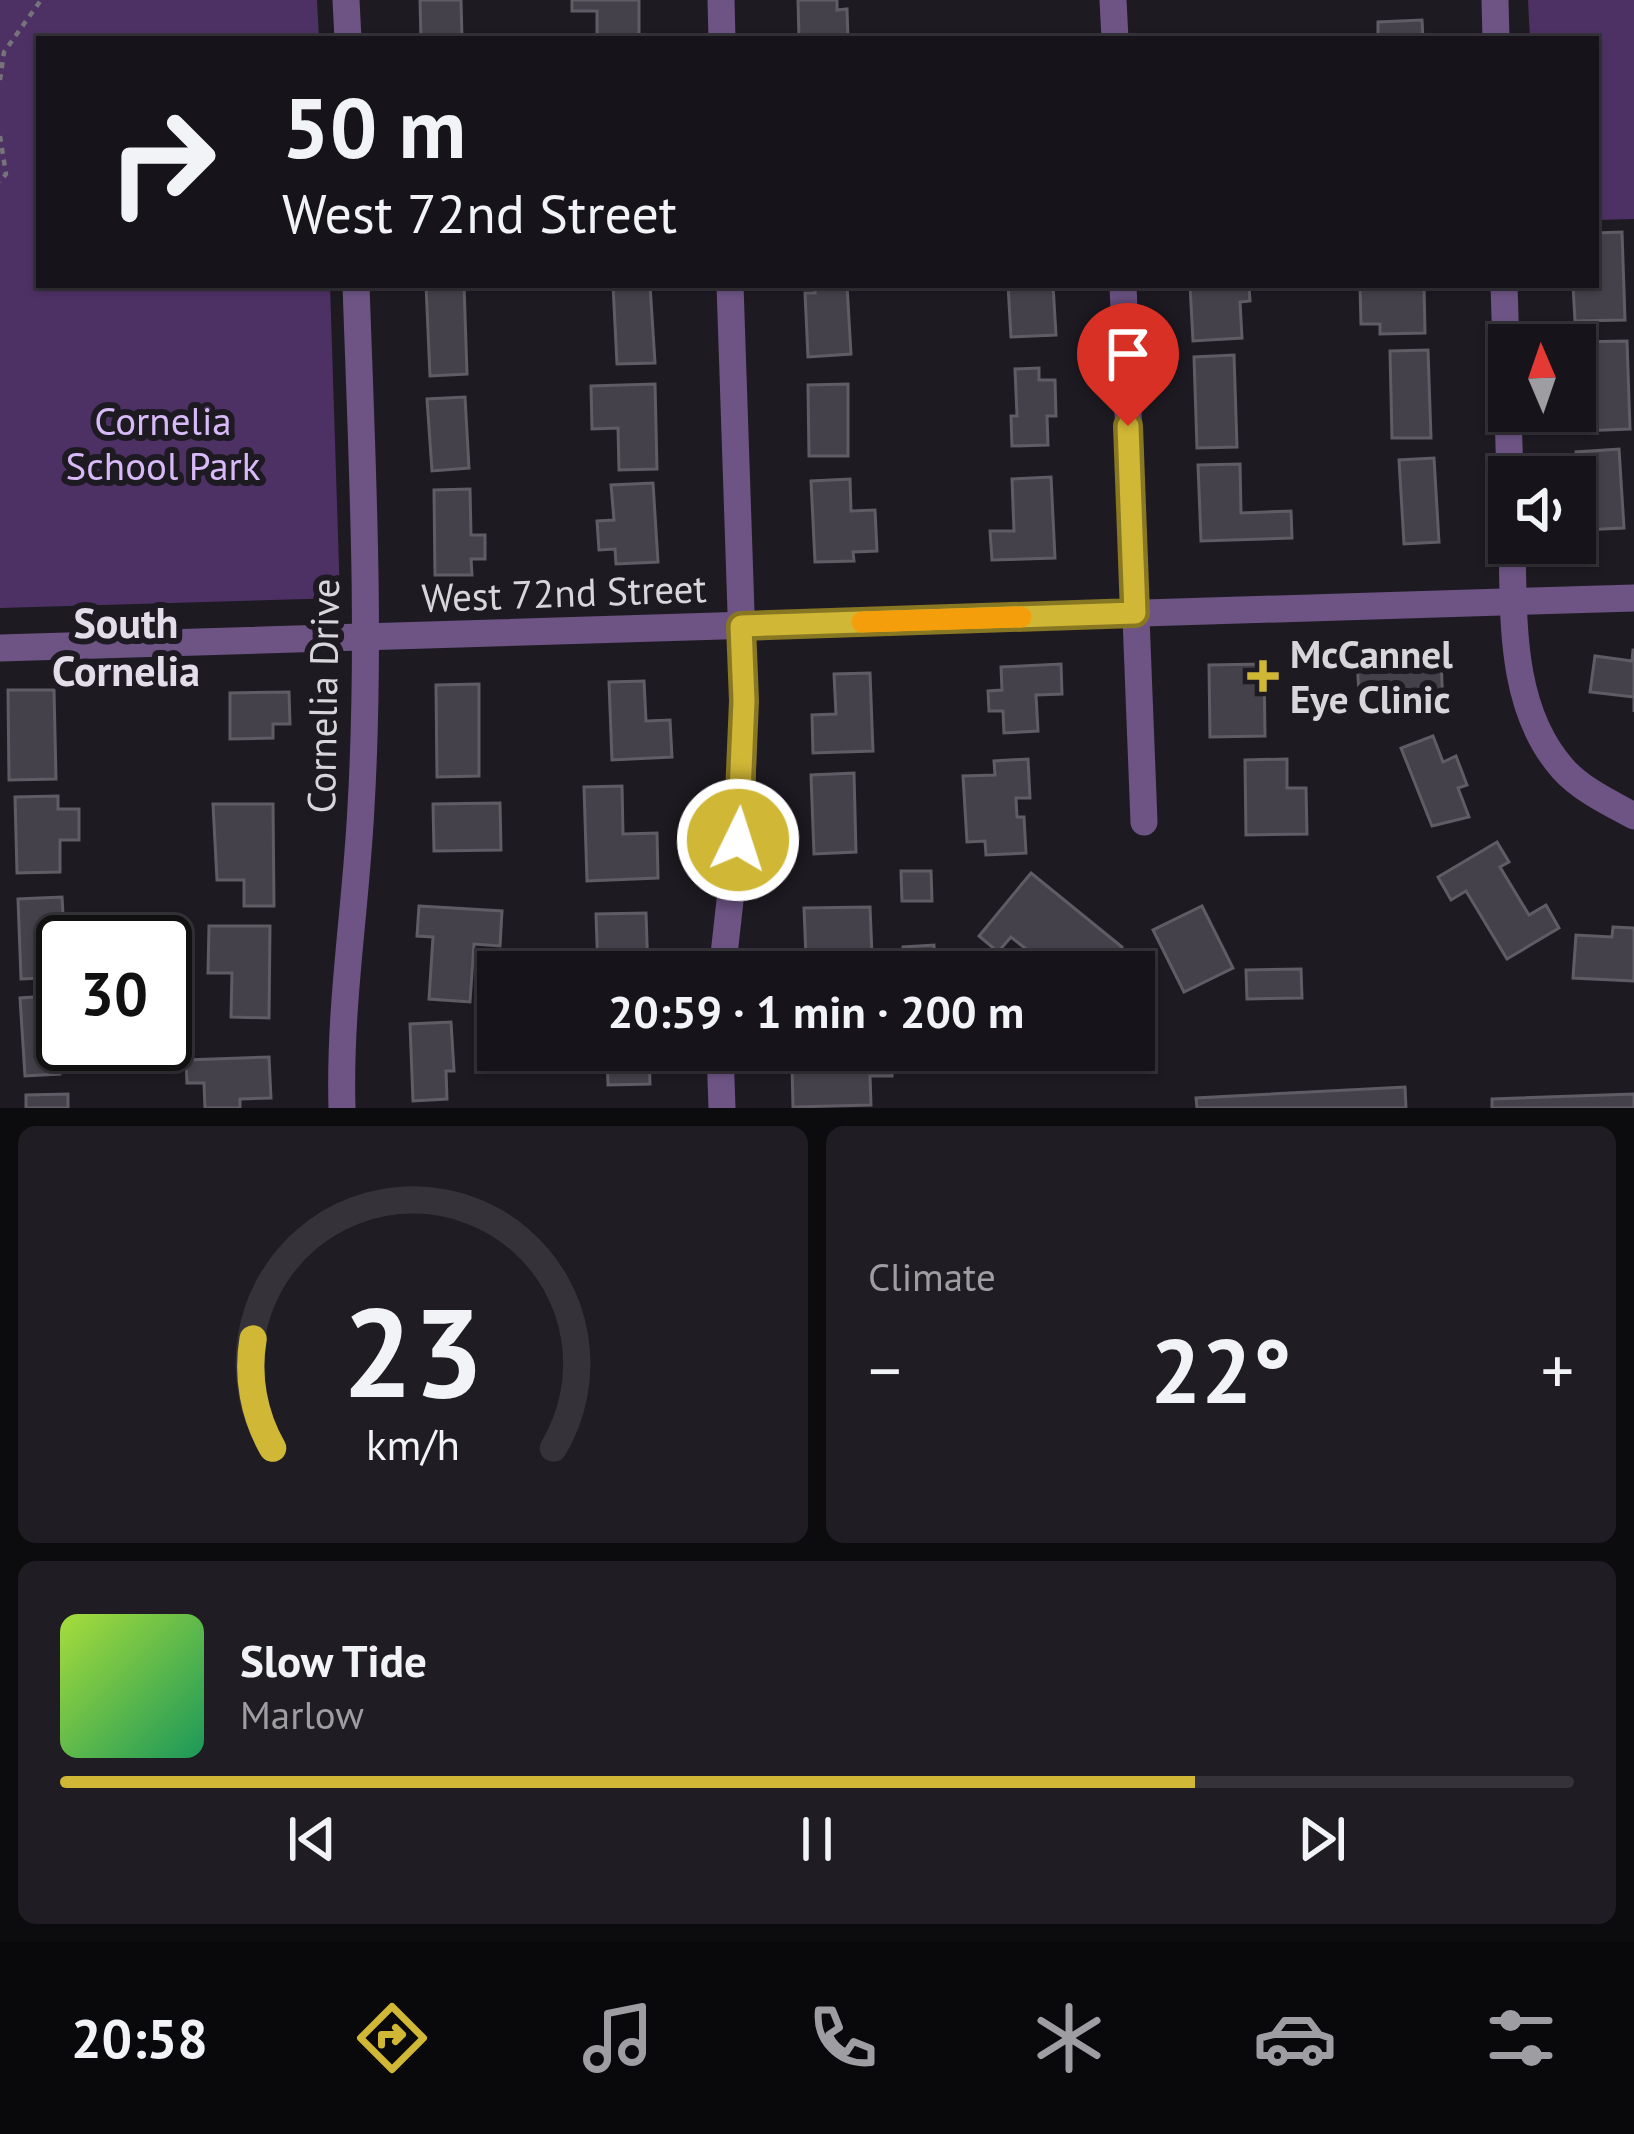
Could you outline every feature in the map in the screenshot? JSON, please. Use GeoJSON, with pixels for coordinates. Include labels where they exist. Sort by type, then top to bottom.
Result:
{"type":"FeatureCollection","features":[{"type":"Feature","properties":{"kind":"street"},"geometry":{"type":"LineString","coordinates":[[346,0],[348,36]]}},
{"type":"Feature","properties":{"kind":"street"},"geometry":{"type":"LineString","coordinates":[[721,0],[722,36]]}},
{"type":"Feature","properties":{"kind":"street"},"geometry":{"type":"LineString","coordinates":[[1113,0],[1114,36]]}},
{"type":"Feature","properties":{"kind":"street"},"geometry":{"type":"LineString","coordinates":[[1495,0],[1496,36]]}},
{"type":"Feature","properties":{"kind":"street","name":"Cornelia Drive"},"geometry":{"type":"LineString","coordinates":[[342,1108],[343,987],[361,807],[368,639],[356,288]]}},
{"type":"Feature","properties":{"kind":"street"},"geometry":{"type":"LineString","coordinates":[[724,951],[742,794],[730,288]]}},
{"type":"Feature","properties":{"kind":"street"},"geometry":{"type":"LineString","coordinates":[[1123,288],[1144,822]]}},
{"type":"Feature","properties":{"kind":"street"},"geometry":{"type":"LineString","coordinates":[[1504,288],[1509,456]]}},
{"type":"Feature","properties":{"kind":"street"},"geometry":{"type":"LineString","coordinates":[[1512,564],[1524,696],[1540,736],[1565,772],[1634,816]]}},
{"type":"Feature","properties":{"kind":"street","name":"West 72nd Street"},"geometry":{"type":"LineString","coordinates":[[0,648],[1634,598]]}},
{"type":"Feature","properties":{"kind":"street"},"geometry":{"type":"LineString","coordinates":[[721,1071],[722,1108]]}},
{"type":"Feature","properties":{"kind":"path"},"geometry":{"type":"LineString","coordinates":[[0,80],[4,52],[41,0]]}},
{"type":"Feature","properties":{"kind":"path"},"geometry":{"type":"LineString","coordinates":[[0,136],[0,182]]}},
{"type":"Feature","properties":{"kind":"green space","name":"Cornelia School Park"},"geometry":{"type":"Polygon","coordinates":[[[0,0],[317,0],[319,36],[36,36],[36,288],[330,288],[340,598],[0,608],[0,0]]]}},
{"type":"Feature","properties":{"kind":"green space"},"geometry":{"type":"Polygon","coordinates":[[[1528,0],[1634,0],[1634,219],[1599,220],[1599,36],[1530,36],[1528,0]]]}},
{"type":"Feature","properties":{"kind":"building"},"geometry":{"type":"Polygon","coordinates":[[[420,0],[461,0],[462,36],[421,36],[420,0]]]}},
{"type":"Feature","properties":{"kind":"building"},"geometry":{"type":"Polygon","coordinates":[[[572,0],[639,0],[639,36],[597,36],[597,11],[572,11],[572,0]]]}},
{"type":"Feature","properties":{"kind":"building"},"geometry":{"type":"Polygon","coordinates":[[[798,0],[837,0],[837,10],[847,9],[848,36],[799,36],[798,0]]]}},
{"type":"Feature","properties":{"kind":"building"},"geometry":{"type":"Polygon","coordinates":[[[1422,20],[1423,36],[1378,36],[1378,22],[1422,20]]]}},
{"type":"Feature","properties":{"kind":"building"},"geometry":{"type":"Polygon","coordinates":[[[1622,232],[1625,320],[1575,321],[1573,288],[1599,288],[1599,233],[1622,232]]]}},
{"type":"Feature","properties":{"kind":"building"},"geometry":{"type":"Polygon","coordinates":[[[426,288],[464,288],[467,374],[430,376],[426,288]]]}},
{"type":"Feature","properties":{"kind":"building"},"geometry":{"type":"Polygon","coordinates":[[[613,288],[650,288],[655,363],[617,364],[613,288]]]}},
{"type":"Feature","properties":{"kind":"building"},"geometry":{"type":"Polygon","coordinates":[[[815,288],[847,288],[851,354],[808,357],[805,293],[815,293],[815,288]]]}},
{"type":"Feature","properties":{"kind":"building"},"geometry":{"type":"Polygon","coordinates":[[[1008,288],[1053,288],[1056,335],[1011,337],[1008,288]]]}},
{"type":"Feature","properties":{"kind":"building"},"geometry":{"type":"Polygon","coordinates":[[[1190,288],[1249,288],[1250,301],[1240,302],[1242,338],[1193,341],[1190,288]]]}},
{"type":"Feature","properties":{"kind":"building"},"geometry":{"type":"Polygon","coordinates":[[[1360,288],[1424,288],[1425,333],[1380,334],[1380,324],[1361,324],[1360,288]]]}},
{"type":"Feature","properties":{"kind":"building"},"geometry":{"type":"Polygon","coordinates":[[[1627,341],[1630,429],[1596,430],[1596,342],[1627,341]]]}},
{"type":"Feature","properties":{"kind":"building"},"geometry":{"type":"Polygon","coordinates":[[[1428,350],[1431,438],[1392,438],[1390,351],[1428,350]]]}},
{"type":"Feature","properties":{"kind":"building"},"geometry":{"type":"Polygon","coordinates":[[[1234,355],[1237,447],[1197,448],[1194,357],[1234,355]]]}},
{"type":"Feature","properties":{"kind":"building"},"geometry":{"type":"Polygon","coordinates":[[[1039,368],[1039,380],[1055,380],[1056,416],[1047,416],[1048,445],[1012,446],[1011,416],[1017,416],[1015,369],[1039,368]]]}},
{"type":"Feature","properties":{"kind":"building"},"geometry":{"type":"Polygon","coordinates":[[[655,384],[657,469],[619,470],[618,428],[592,429],[591,386],[655,384]]]}},
{"type":"Feature","properties":{"kind":"building"},"geometry":{"type":"Polygon","coordinates":[[[848,384],[848,456],[809,456],[808,385],[848,384]]]}},
{"type":"Feature","properties":{"kind":"building"},"geometry":{"type":"Polygon","coordinates":[[[465,397],[469,468],[432,471],[427,399],[465,397]]]}},
{"type":"Feature","properties":{"kind":"building"},"geometry":{"type":"Polygon","coordinates":[[[1619,449],[1624,528],[1596,529],[1596,456],[1576,456],[1576,452],[1619,449]]]}},
{"type":"Feature","properties":{"kind":"building"},"geometry":{"type":"Polygon","coordinates":[[[1434,458],[1439,542],[1404,544],[1399,460],[1434,458]]]}},
{"type":"Feature","properties":{"kind":"building"},"geometry":{"type":"Polygon","coordinates":[[[1240,464],[1241,513],[1291,511],[1292,538],[1201,541],[1198,465],[1240,464]]]}},
{"type":"Feature","properties":{"kind":"building"},"geometry":{"type":"Polygon","coordinates":[[[1051,477],[1055,558],[992,560],[990,531],[1014,531],[1012,479],[1051,477]]]}},
{"type":"Feature","properties":{"kind":"building"},"geometry":{"type":"Polygon","coordinates":[[[850,479],[851,511],[875,510],[877,551],[853,552],[854,561],[815,562],[811,481],[850,479]]]}},
{"type":"Feature","properties":{"kind":"building"},"geometry":{"type":"Polygon","coordinates":[[[653,483],[658,562],[616,564],[615,549],[599,550],[597,521],[614,520],[611,485],[653,483]]]}},
{"type":"Feature","properties":{"kind":"building"},"geometry":{"type":"Polygon","coordinates":[[[470,489],[471,535],[485,535],[485,559],[471,559],[472,575],[435,575],[434,490],[470,489]]]}},
{"type":"Feature","properties":{"kind":"building"},"geometry":{"type":"Polygon","coordinates":[[[1633,650],[1634,697],[1590,692],[1595,656],[1632,661],[1633,650]]]}},
{"type":"Feature","properties":{"kind":"building"},"geometry":{"type":"Polygon","coordinates":[[[1441,657],[1443,708],[1402,710],[1401,693],[1359,694],[1357,660],[1441,657]]]}},
{"type":"Feature","properties":{"kind":"building"},"geometry":{"type":"Polygon","coordinates":[[[1061,664],[1062,694],[1036,695],[1038,731],[1004,733],[1003,711],[989,711],[988,691],[1002,690],[1001,667],[1061,664]]]}},
{"type":"Feature","properties":{"kind":"building"},"geometry":{"type":"Polygon","coordinates":[[[1264,664],[1265,736],[1210,737],[1209,665],[1264,664]]]}},
{"type":"Feature","properties":{"kind":"building"},"geometry":{"type":"Polygon","coordinates":[[[870,673],[873,751],[813,753],[812,715],[836,714],[834,674],[870,673]]]}},
{"type":"Feature","properties":{"kind":"building"},"geometry":{"type":"Polygon","coordinates":[[[644,681],[646,721],[670,720],[672,757],[612,760],[609,682],[644,681]]]}},
{"type":"Feature","properties":{"kind":"building"},"geometry":{"type":"Polygon","coordinates":[[[479,684],[479,776],[437,777],[436,685],[479,684]]]}},
{"type":"Feature","properties":{"kind":"building"},"geometry":{"type":"Polygon","coordinates":[[[8,690],[54,690],[56,779],[9,780],[8,690]]]}},
{"type":"Feature","properties":{"kind":"building"},"geometry":{"type":"Polygon","coordinates":[[[289,692],[290,724],[273,724],[273,738],[230,739],[230,693],[289,692]]]}},
{"type":"Feature","properties":{"kind":"building"},"geometry":{"type":"Polygon","coordinates":[[[1433,736],[1443,762],[1456,756],[1467,785],[1458,788],[1469,817],[1432,826],[1401,748],[1433,736]]]}},
{"type":"Feature","properties":{"kind":"building"},"geometry":{"type":"Polygon","coordinates":[[[1028,759],[1030,798],[1016,798],[1017,817],[1024,817],[1026,853],[986,855],[985,841],[967,842],[963,776],[995,775],[994,761],[1028,759]]]}},
{"type":"Feature","properties":{"kind":"building"},"geometry":{"type":"Polygon","coordinates":[[[1287,759],[1287,788],[1306,788],[1307,834],[1246,835],[1245,760],[1287,759]]]}},
{"type":"Feature","properties":{"kind":"building"},"geometry":{"type":"Polygon","coordinates":[[[854,773],[856,852],[814,854],[811,775],[854,773]]]}},
{"type":"Feature","properties":{"kind":"building"},"geometry":{"type":"Polygon","coordinates":[[[622,786],[623,834],[657,833],[658,878],[587,881],[584,787],[622,786]]]}},
{"type":"Feature","properties":{"kind":"building"},"geometry":{"type":"Polygon","coordinates":[[[58,796],[58,809],[79,809],[79,840],[60,840],[60,872],[17,873],[15,797],[58,796]]]}},
{"type":"Feature","properties":{"kind":"building"},"geometry":{"type":"Polygon","coordinates":[[[500,803],[501,850],[434,851],[433,804],[500,803]]]}},
{"type":"Feature","properties":{"kind":"building"},"geometry":{"type":"Polygon","coordinates":[[[213,804],[273,804],[274,906],[244,906],[244,880],[217,880],[213,804]]]}},
{"type":"Feature","properties":{"kind":"building"},"geometry":{"type":"Polygon","coordinates":[[[1497,842],[1509,862],[1500,867],[1529,915],[1546,905],[1559,928],[1507,959],[1466,891],[1451,900],[1438,877],[1497,842]]]}},
{"type":"Feature","properties":{"kind":"building"},"geometry":{"type":"Polygon","coordinates":[[[901,871],[931,871],[932,901],[902,901],[901,871]]]}},
{"type":"Feature","properties":{"kind":"building"},"geometry":{"type":"Polygon","coordinates":[[[1031,873],[1122,947],[1119,951],[1029,951],[1011,937],[997,951],[979,936],[1031,873]]]}},
{"type":"Feature","properties":{"kind":"building"},"geometry":{"type":"Polygon","coordinates":[[[62,897],[63,914],[77,914],[36,915],[36,978],[21,979],[18,899],[62,897]]]}},
{"type":"Feature","properties":{"kind":"building"},"geometry":{"type":"Polygon","coordinates":[[[419,906],[502,911],[500,946],[474,944],[470,1002],[429,999],[433,937],[417,936],[419,906]]]}},
{"type":"Feature","properties":{"kind":"building"},"geometry":{"type":"Polygon","coordinates":[[[1202,906],[1233,968],[1184,992],[1153,930],[1202,906]]]}},
{"type":"Feature","properties":{"kind":"building"},"geometry":{"type":"Polygon","coordinates":[[[870,907],[872,951],[806,951],[804,908],[870,907]]]}},
{"type":"Feature","properties":{"kind":"building"},"geometry":{"type":"Polygon","coordinates":[[[646,913],[647,951],[597,951],[596,914],[646,913]]]}},
{"type":"Feature","properties":{"kind":"building"},"geometry":{"type":"Polygon","coordinates":[[[209,926],[270,926],[269,1018],[231,1017],[232,973],[208,973],[209,926]]]}},
{"type":"Feature","properties":{"kind":"building"},"geometry":{"type":"Polygon","coordinates":[[[1613,927],[1634,928],[1634,981],[1573,978],[1576,935],[1612,937],[1613,927]]]}},
{"type":"Feature","properties":{"kind":"building"},"geometry":{"type":"Polygon","coordinates":[[[934,945],[934,951],[903,951],[903,947],[934,945]]]}},
{"type":"Feature","properties":{"kind":"building"},"geometry":{"type":"Polygon","coordinates":[[[1301,969],[1302,998],[1247,999],[1246,970],[1301,969]]]}},
{"type":"Feature","properties":{"kind":"building"},"geometry":{"type":"Polygon","coordinates":[[[36,997],[36,1071],[60,1074],[25,1076],[20,998],[36,997]]]}},
{"type":"Feature","properties":{"kind":"building"},"geometry":{"type":"Polygon","coordinates":[[[451,1022],[454,1071],[446,1071],[447,1099],[413,1101],[410,1024],[451,1022]]]}},
{"type":"Feature","properties":{"kind":"building"},"geometry":{"type":"Polygon","coordinates":[[[269,1057],[271,1098],[240,1099],[240,1108],[205,1108],[204,1083],[187,1083],[192,1060],[269,1057]]]}},
{"type":"Feature","properties":{"kind":"building"},"geometry":{"type":"Polygon","coordinates":[[[608,1071],[650,1071],[650,1084],[608,1085],[608,1071]]]}},
{"type":"Feature","properties":{"kind":"building"},"geometry":{"type":"Polygon","coordinates":[[[792,1071],[892,1071],[892,1076],[870,1076],[871,1105],[793,1107],[792,1071]]]}},
{"type":"Feature","properties":{"kind":"building"},"geometry":{"type":"Polygon","coordinates":[[[1405,1087],[1406,1108],[1197,1108],[1196,1098],[1405,1087]]]}},
{"type":"Feature","properties":{"kind":"building"},"geometry":{"type":"Polygon","coordinates":[[[68,1094],[68,1108],[26,1108],[26,1095],[68,1094]]]}},
{"type":"Feature","properties":{"kind":"building"},"geometry":{"type":"Polygon","coordinates":[[[1634,1094],[1634,1108],[1492,1108],[1492,1099],[1634,1094]]]}},
{"type":"Feature","properties":{"kind":"slow traffic"},"geometry":{"type":"LineString","coordinates":[[862,622],[1021,617]]}},
{"type":"Feature","properties":{"kind":"place","name":"McCannel Eye Clinic"},"geometry":{"type":"Point","coordinates":[1263,676]}},
{"type":"Feature","properties":{"kind":"district","name":"South Cornelia"},"geometry":{"type":"Point","coordinates":[126,647]}},
{"type":"Feature","properties":{"kind":"route"},"geometry":{"type":"LineString","coordinates":[[738,840],[744,701],[741,626],[1135,613],[1128,426]]}}]}
